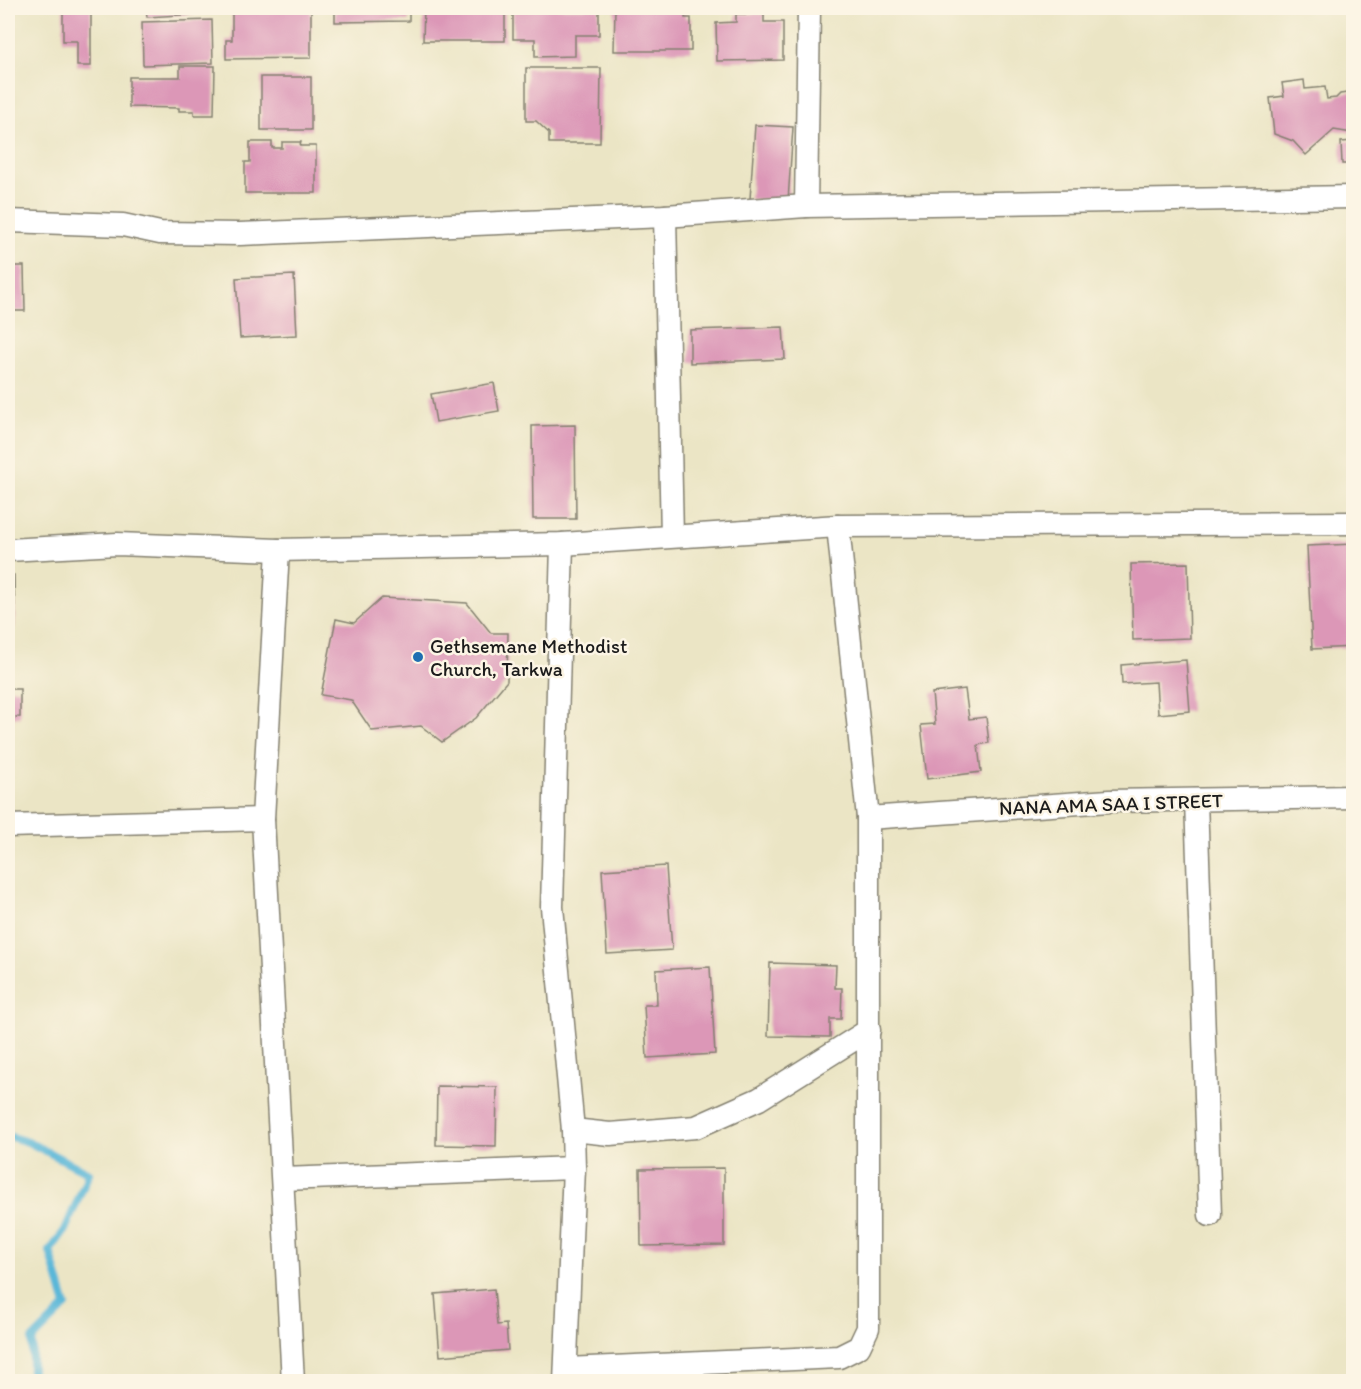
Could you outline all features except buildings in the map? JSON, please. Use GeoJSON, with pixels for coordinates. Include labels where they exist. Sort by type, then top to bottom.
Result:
{"type":"FeatureCollection","features":[{"type":"Feature","properties":{"kind":"street"},"geometry":{"type":"LineString","coordinates":[[806,206],[809,8]]}},
{"type":"Feature","properties":{"kind":"street"},"geometry":{"type":"LineString","coordinates":[[8,221],[123,225],[159,233],[240,234],[664,216],[806,206],[1353,197]]}},
{"type":"Feature","properties":{"kind":"street"},"geometry":{"type":"LineString","coordinates":[[664,216],[672,536]]}},
{"type":"Feature","properties":{"kind":"street"},"geometry":{"type":"LineString","coordinates":[[8,550],[117,544],[278,550],[562,544],[838,526],[1353,523]]}},
{"type":"Feature","properties":{"kind":"street"},"geometry":{"type":"LineString","coordinates":[[562,544],[552,907],[573,1130],[574,1168],[566,1375],[839,1358],[859,1347],[867,1328],[868,818],[838,526]]}},
{"type":"Feature","properties":{"kind":"street"},"geometry":{"type":"LineString","coordinates":[[278,550],[263,819],[293,1382]]}},
{"type":"Feature","properties":{"kind":"street","name":"NANA AMA SAA I STREET"},"geometry":{"type":"LineString","coordinates":[[868,818],[1109,801],[1353,797]]}},
{"type":"Feature","properties":{"kind":"street"},"geometry":{"type":"LineString","coordinates":[[1196,800],[1210,1215]]}},
{"type":"Feature","properties":{"kind":"street"},"geometry":{"type":"LineString","coordinates":[[8,826],[263,819]]}},
{"type":"Feature","properties":{"kind":"street"},"geometry":{"type":"LineString","coordinates":[[573,1130],[610,1134],[696,1127],[759,1099],[869,1030]]}},
{"type":"Feature","properties":{"kind":"street"},"geometry":{"type":"LineString","coordinates":[[283,1179],[574,1168]]}},
{"type":"Feature","properties":{"kind":"waterway"},"geometry":{"type":"LineString","coordinates":[[8,1136],[28,1142],[89,1173],[65,1230],[50,1251],[66,1306],[32,1340],[32,1382]]}},
{"type":"Feature","properties":{"kind":"place","name":"Gethsemane Methodist Church, Tarkwa"},"geometry":{"type":"Point","coordinates":[418,657]}}]}
